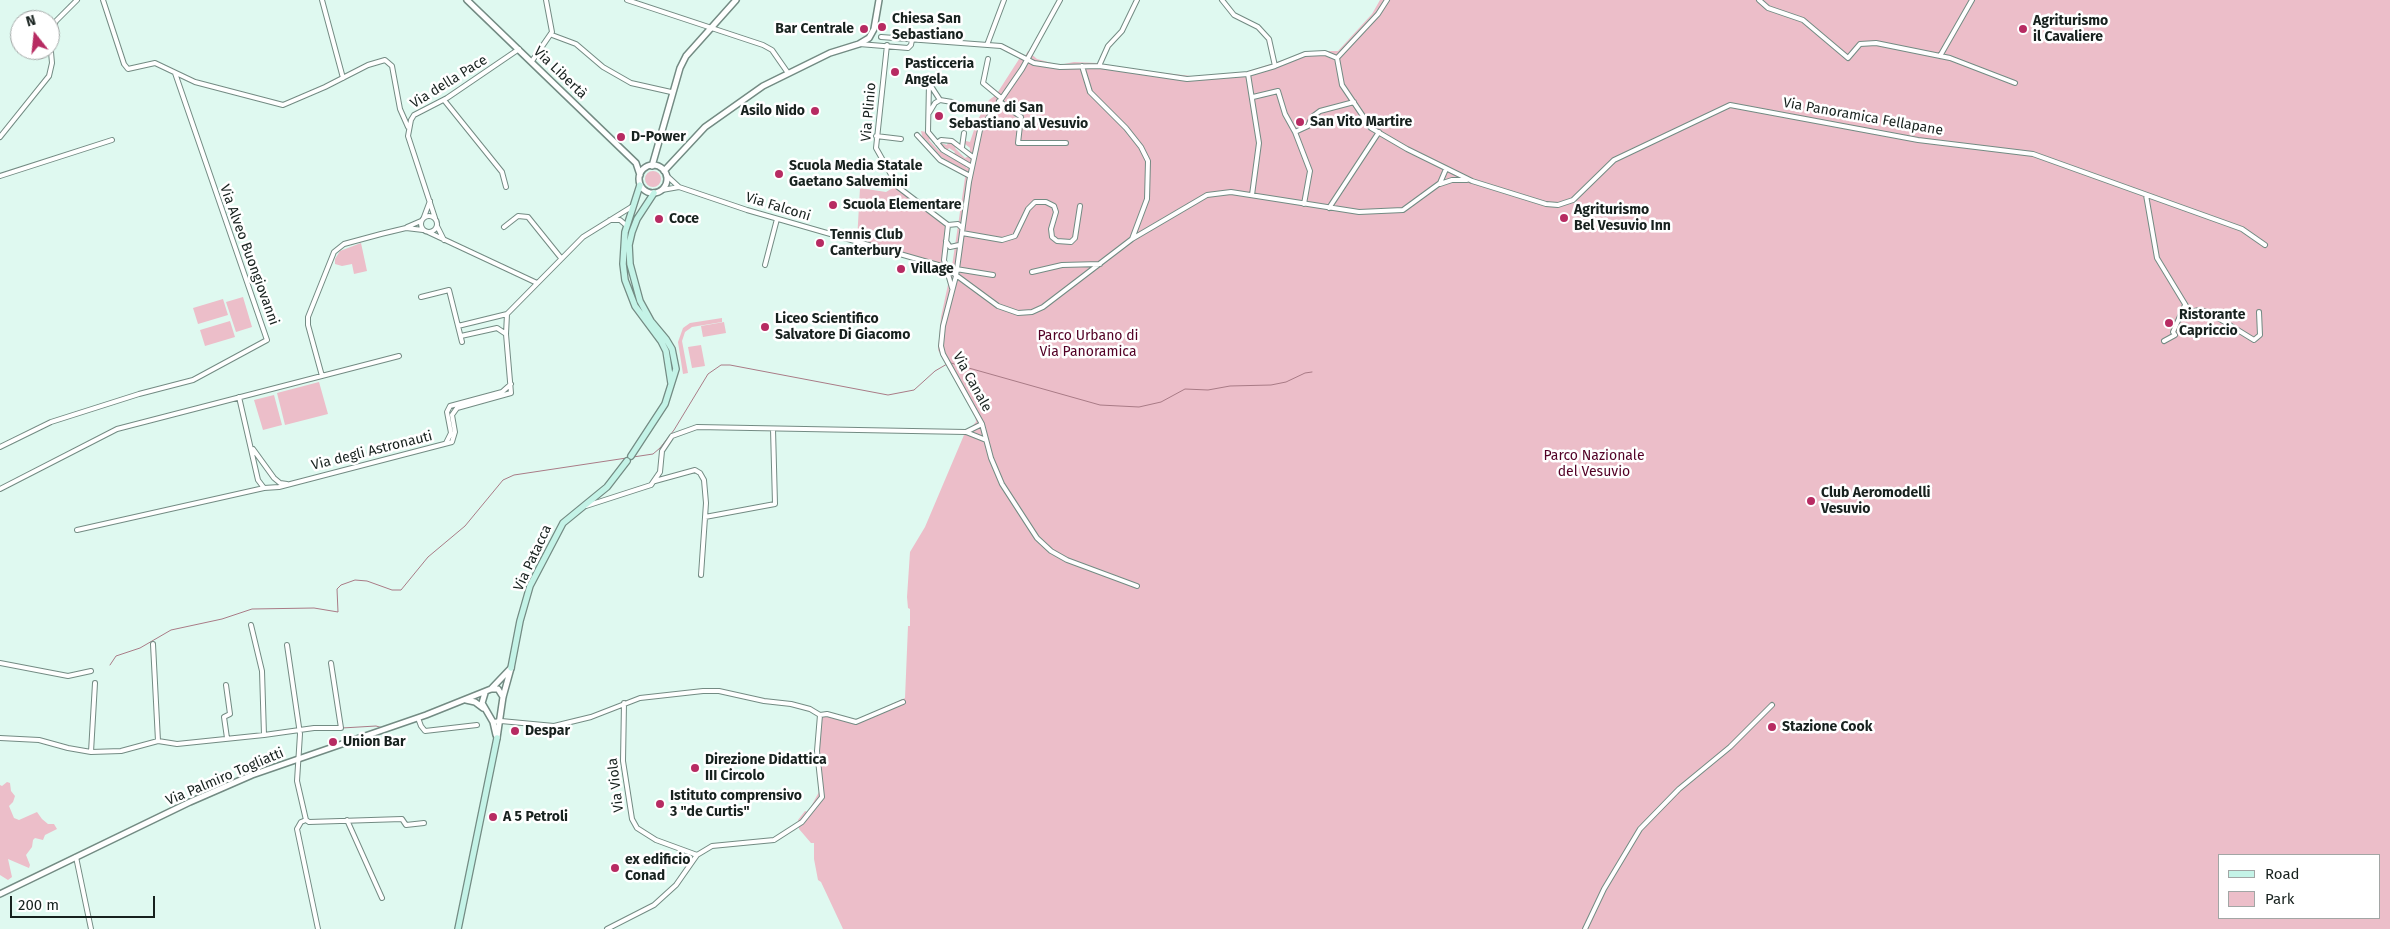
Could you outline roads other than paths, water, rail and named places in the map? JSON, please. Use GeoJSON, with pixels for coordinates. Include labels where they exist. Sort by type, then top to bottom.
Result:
{"type":"FeatureCollection","features":[{"type":"Feature","properties":{"kind":"main road"},"geometry":{"type":"LineString","coordinates":[[640,185],[627,226],[623,253],[625,280],[635,306],[661,341],[666,351],[671,372],[669,393]]}},
{"type":"Feature","properties":{"kind":"main road"},"geometry":{"type":"LineString","coordinates":[[654,193],[637,219],[632,232],[630,264],[632,278],[642,307],[672,349],[676,369],[669,393]]}},
{"type":"Feature","properties":{"kind":"main road","name":"Via Patacca"},"geometry":{"type":"LineString","coordinates":[[511,668],[520,621],[530,586],[563,523],[578,508],[607,487],[629,459],[665,404],[669,393]]}},
{"type":"Feature","properties":{"kind":"main road"},"geometry":{"type":"LineString","coordinates":[[458,929],[497,738]]}},
{"type":"Feature","properties":{"kind":"street"},"geometry":{"type":"LineString","coordinates":[[60,17],[77,0]]}},
{"type":"Feature","properties":{"kind":"street"},"geometry":{"type":"LineString","coordinates":[[104,0],[126,68],[153,63],[211,87],[283,105],[379,60],[390,62],[400,109],[408,127]]}},
{"type":"Feature","properties":{"kind":"street"},"geometry":{"type":"LineString","coordinates":[[322,0],[344,78]]}},
{"type":"Feature","properties":{"kind":"street","name":"Via Libertà"},"geometry":{"type":"LineString","coordinates":[[467,0],[636,163],[640,175]]}},
{"type":"Feature","properties":{"kind":"street"},"geometry":{"type":"LineString","coordinates":[[532,61],[552,35],[546,0]]}},
{"type":"Feature","properties":{"kind":"street"},"geometry":{"type":"LineString","coordinates":[[630,0],[769,48],[788,73]]}},
{"type":"Feature","properties":{"kind":"street"},"geometry":{"type":"LineString","coordinates":[[736,0],[686,56],[671,92],[650,166],[640,175],[640,185],[645,191],[654,193],[662,190],[666,183],[665,173],[705,126],[763,86],[788,73],[841,49],[859,44],[869,38],[873,32],[880,0]]}},
{"type":"Feature","properties":{"kind":"street"},"geometry":{"type":"LineString","coordinates":[[988,46],[1004,0]]}},
{"type":"Feature","properties":{"kind":"street","name":"Via Canale"},"geometry":{"type":"LineString","coordinates":[[1060,0],[1027,59],[980,130],[970,176],[956,276],[943,326],[941,346],[982,424],[1002,484],[1027,524],[1051,551],[1067,560],[1137,586]]}},
{"type":"Feature","properties":{"kind":"street"},"geometry":{"type":"LineString","coordinates":[[1099,66],[1108,46],[1122,31],[1138,0]]}},
{"type":"Feature","properties":{"kind":"street"},"geometry":{"type":"LineString","coordinates":[[1222,0],[1234,15],[1266,34],[1275,66]]}},
{"type":"Feature","properties":{"kind":"street"},"geometry":{"type":"LineString","coordinates":[[1337,58],[1373,20],[1387,0]]}},
{"type":"Feature","properties":{"kind":"street"},"geometry":{"type":"LineString","coordinates":[[1759,0],[1768,8],[1803,20],[1848,58],[1857,47],[1865,43],[1876,43],[1940,56],[2015,83]]}},
{"type":"Feature","properties":{"kind":"street"},"geometry":{"type":"LineString","coordinates":[[1940,56],[1972,0]]}},
{"type":"Feature","properties":{"kind":"street"},"geometry":{"type":"LineString","coordinates":[[873,32],[887,45]]}},
{"type":"Feature","properties":{"kind":"street"},"geometry":{"type":"LineString","coordinates":[[552,35],[576,44],[603,67],[631,83],[671,92]]}},
{"type":"Feature","properties":{"kind":"street"},"geometry":{"type":"LineString","coordinates":[[880,38],[1001,46],[1027,59],[1060,67],[1099,66],[1187,79],[1248,74],[1305,54],[1324,53],[1337,58]]}},
{"type":"Feature","properties":{"kind":"street"},"geometry":{"type":"LineString","coordinates":[[859,44],[908,48],[912,40]]}},
{"type":"Feature","properties":{"kind":"street","name":"Via Plinio"},"geometry":{"type":"LineString","coordinates":[[887,45],[876,148],[898,187],[948,225],[958,224],[962,231],[1002,240],[1015,236],[1028,209],[1035,202],[1046,202],[1054,206],[1056,212],[1051,229],[1052,237],[1056,242],[1070,242],[1075,238],[1080,206]]}},
{"type":"Feature","properties":{"kind":"street","name":"Via della Pace"},"geometry":{"type":"LineString","coordinates":[[444,240],[437,226],[408,136],[408,127],[414,115],[444,100],[519,49]]}},
{"type":"Feature","properties":{"kind":"street"},"geometry":{"type":"LineString","coordinates":[[1337,58],[1342,85],[1371,128],[1407,149],[1472,181]]}},
{"type":"Feature","properties":{"kind":"street"},"geometry":{"type":"LineString","coordinates":[[988,59],[983,83],[1021,117],[1018,143],[1066,143]]}},
{"type":"Feature","properties":{"kind":"street"},"geometry":{"type":"LineString","coordinates":[[0,136],[49,76],[52,60]]}},
{"type":"Feature","properties":{"kind":"street"},"geometry":{"type":"LineString","coordinates":[[1082,66],[1090,92],[1131,134],[1141,147],[1148,162],[1147,199],[1132,239]]}},
{"type":"Feature","properties":{"kind":"street","name":"Via Alveo Buongiovanni"},"geometry":{"type":"LineString","coordinates":[[0,447],[51,422],[139,394],[193,380],[267,340],[175,73]]}},
{"type":"Feature","properties":{"kind":"street"},"geometry":{"type":"LineString","coordinates":[[1248,74],[1254,97],[1259,143],[1252,195]]}},
{"type":"Feature","properties":{"kind":"street"},"geometry":{"type":"LineString","coordinates":[[940,100],[929,83],[928,132],[942,150],[972,167]]}},
{"type":"Feature","properties":{"kind":"street"},"geometry":{"type":"LineString","coordinates":[[1254,97],[1278,91],[1285,114],[1295,132],[1310,171],[1304,204]]}},
{"type":"Feature","properties":{"kind":"street"},"geometry":{"type":"LineString","coordinates":[[444,100],[502,172],[506,187]]}},
{"type":"Feature","properties":{"kind":"street"},"geometry":{"type":"LineString","coordinates":[[928,114],[935,103],[940,100],[952,102]]}},
{"type":"Feature","properties":{"kind":"street"},"geometry":{"type":"LineString","coordinates":[[1295,132],[1308,126],[1312,117],[1320,111],[1354,102]]}},
{"type":"Feature","properties":{"kind":"street","name":"Via Panoramica Fellapane"},"geometry":{"type":"LineString","coordinates":[[1472,181],[1546,204],[1558,205],[1573,200],[1614,160],[1730,105],[1918,140],[2033,154],[2242,229],[2265,245]]}},
{"type":"Feature","properties":{"kind":"street"},"geometry":{"type":"LineString","coordinates":[[1329,208],[1379,132]]}},
{"type":"Feature","properties":{"kind":"street"},"geometry":{"type":"LineString","coordinates":[[962,147],[964,133]]}},
{"type":"Feature","properties":{"kind":"street"},"geometry":{"type":"LineString","coordinates":[[917,135],[940,160],[970,176]]}},
{"type":"Feature","properties":{"kind":"street"},"geometry":{"type":"LineString","coordinates":[[876,136],[901,139]]}},
{"type":"Feature","properties":{"kind":"street"},"geometry":{"type":"LineString","coordinates":[[0,176],[112,140]]}},
{"type":"Feature","properties":{"kind":"street"},"geometry":{"type":"LineString","coordinates":[[937,143],[947,140],[962,147],[974,158]]}},
{"type":"Feature","properties":{"kind":"street"},"geometry":{"type":"LineString","coordinates":[[636,163],[650,166],[665,173]]}},
{"type":"Feature","properties":{"kind":"street"},"geometry":{"type":"LineString","coordinates":[[1438,185],[1446,169]]}},
{"type":"Feature","properties":{"kind":"street","name":"Via Falconi"},"geometry":{"type":"LineString","coordinates":[[665,173],[679,187],[777,219],[945,267],[956,276]]}},
{"type":"Feature","properties":{"kind":"street"},"geometry":{"type":"LineString","coordinates":[[956,276],[998,306],[1013,312],[1025,312],[1043,307],[1132,239],[1207,196],[1230,192],[1359,212],[1403,210],[1438,185],[1452,180],[1472,181]]}},
{"type":"Feature","properties":{"kind":"street","name":"Via Falconi"},"geometry":{"type":"LineString","coordinates":[[662,190],[679,187]]}},
{"type":"Feature","properties":{"kind":"street"},"geometry":{"type":"LineString","coordinates":[[2146,195],[2157,258],[2191,312],[2205,311],[2254,340],[2260,335],[2259,312]]}},
{"type":"Feature","properties":{"kind":"street"},"geometry":{"type":"LineString","coordinates":[[430,201],[423,219],[426,231],[537,283]]}},
{"type":"Feature","properties":{"kind":"street"},"geometry":{"type":"LineString","coordinates":[[458,326],[507,314],[583,237],[635,204]]}},
{"type":"Feature","properties":{"kind":"street"},"geometry":{"type":"LineString","coordinates":[[322,376],[308,325],[308,317],[334,252],[344,244],[406,228],[431,216],[435,218]]}},
{"type":"Feature","properties":{"kind":"street"},"geometry":{"type":"LineString","coordinates":[[504,227],[518,216],[528,217],[561,258]]}},
{"type":"Feature","properties":{"kind":"street"},"geometry":{"type":"LineString","coordinates":[[765,265],[777,219]]}},
{"type":"Feature","properties":{"kind":"street"},"geometry":{"type":"LineString","coordinates":[[608,221],[620,220],[627,226]]}},
{"type":"Feature","properties":{"kind":"street"},"geometry":{"type":"LineString","coordinates":[[948,225],[944,252],[945,267],[952,288]]}},
{"type":"Feature","properties":{"kind":"street"},"geometry":{"type":"LineString","coordinates":[[406,228],[426,231],[434,230],[437,226]]}},
{"type":"Feature","properties":{"kind":"street"},"geometry":{"type":"LineString","coordinates":[[946,241],[950,247],[959,245]]}},
{"type":"Feature","properties":{"kind":"street"},"geometry":{"type":"LineString","coordinates":[[944,252],[952,250],[958,254]]}},
{"type":"Feature","properties":{"kind":"street"},"geometry":{"type":"LineString","coordinates":[[1032,272],[1062,265],[1100,264]]}},
{"type":"Feature","properties":{"kind":"street"},"geometry":{"type":"LineString","coordinates":[[945,267],[957,267],[993,275]]}},
{"type":"Feature","properties":{"kind":"street"},"geometry":{"type":"LineString","coordinates":[[421,297],[449,290],[462,342]]}},
{"type":"Feature","properties":{"kind":"street"},"geometry":{"type":"LineString","coordinates":[[2164,341],[2175,335],[2173,332],[2186,305]]}},
{"type":"Feature","properties":{"kind":"street"},"geometry":{"type":"LineString","coordinates":[[506,334],[507,314]]}},
{"type":"Feature","properties":{"kind":"street"},"geometry":{"type":"LineString","coordinates":[[488,320],[484,324],[488,330]]}},
{"type":"Feature","properties":{"kind":"street"},"geometry":{"type":"LineString","coordinates":[[461,336],[497,328],[506,334]]}},
{"type":"Feature","properties":{"kind":"street","name":"Via degli Astronauti"},"geometry":{"type":"LineString","coordinates":[[77,530],[264,488],[279,488],[452,442],[455,436],[454,411],[463,406],[505,397],[511,393],[512,384],[506,334]]}},
{"type":"Feature","properties":{"kind":"street"},"geometry":{"type":"LineString","coordinates":[[0,489],[117,429],[399,356]]}},
{"type":"Feature","properties":{"kind":"street"},"geometry":{"type":"LineString","coordinates":[[239,397],[258,480],[264,488]]}},
{"type":"Feature","properties":{"kind":"street"},"geometry":{"type":"LineString","coordinates":[[966,432],[982,424]]}},
{"type":"Feature","properties":{"kind":"street"},"geometry":{"type":"LineString","coordinates":[[578,508],[651,485],[660,472],[662,451],[672,436],[697,427],[966,432],[986,440]]}},
{"type":"Feature","properties":{"kind":"street"},"geometry":{"type":"LineString","coordinates":[[705,517],[775,504],[773,429]]}},
{"type":"Feature","properties":{"kind":"street"},"geometry":{"type":"LineString","coordinates":[[251,446],[274,478],[280,483],[289,484]]}},
{"type":"Feature","properties":{"kind":"street"},"geometry":{"type":"LineString","coordinates":[[655,481],[695,470],[700,473],[704,480],[705,517],[701,575]]}},
{"type":"Feature","properties":{"kind":"street"},"geometry":{"type":"LineString","coordinates":[[251,625],[262,670],[264,735]]}},
{"type":"Feature","properties":{"kind":"street"},"geometry":{"type":"LineString","coordinates":[[152,644],[158,741]]}},
{"type":"Feature","properties":{"kind":"street"},"geometry":{"type":"LineString","coordinates":[[287,645],[300,730],[297,781],[306,820]]}},
{"type":"Feature","properties":{"kind":"street"},"geometry":{"type":"LineString","coordinates":[[0,662],[68,676],[91,671]]}},
{"type":"Feature","properties":{"kind":"street"},"geometry":{"type":"LineString","coordinates":[[0,738],[39,740],[92,752],[121,750],[158,741],[177,744],[300,730],[341,728],[331,663]]}},
{"type":"Feature","properties":{"kind":"street"},"geometry":{"type":"LineString","coordinates":[[485,710],[482,698],[511,668]]}},
{"type":"Feature","properties":{"kind":"street","name":"Via Patacca"},"geometry":{"type":"LineString","coordinates":[[503,697],[511,668]]}},
{"type":"Feature","properties":{"kind":"street"},"geometry":{"type":"LineString","coordinates":[[92,752],[95,683]]}},
{"type":"Feature","properties":{"kind":"street"},"geometry":{"type":"LineString","coordinates":[[226,685],[230,714],[224,717],[227,738]]}},
{"type":"Feature","properties":{"kind":"street"},"geometry":{"type":"LineString","coordinates":[[489,690],[498,689],[503,697],[497,738]]}},
{"type":"Feature","properties":{"kind":"street","name":"Via Palmiro Togliatti"},"geometry":{"type":"LineString","coordinates":[[0,894],[190,802],[252,775],[418,718],[489,690]]}},
{"type":"Feature","properties":{"kind":"street"},"geometry":{"type":"LineString","coordinates":[[493,722],[554,726],[591,718],[624,703],[658,695],[703,691],[719,691],[810,709],[820,715],[827,714],[856,722],[903,702]]}},
{"type":"Feature","properties":{"kind":"street"},"geometry":{"type":"LineString","coordinates":[[466,700],[475,702],[485,710],[493,722],[497,738]]}},
{"type":"Feature","properties":{"kind":"street","name":"Via Viola"},"geometry":{"type":"LineString","coordinates":[[624,703],[623,761],[632,819],[637,828],[656,840],[697,855]]}},
{"type":"Feature","properties":{"kind":"street"},"geometry":{"type":"LineString","coordinates":[[1585,929],[1604,889],[1640,829],[1697,773],[1730,747],[1772,705]]}},
{"type":"Feature","properties":{"kind":"street"},"geometry":{"type":"LineString","coordinates":[[485,710],[496,713],[502,708]]}},
{"type":"Feature","properties":{"kind":"street"},"geometry":{"type":"LineString","coordinates":[[607,929],[654,905],[667,894],[697,855],[712,846],[774,840],[802,822],[822,797],[817,751],[820,715]]}},
{"type":"Feature","properties":{"kind":"street"},"geometry":{"type":"LineString","coordinates":[[418,718],[421,726],[426,731],[477,725]]}},
{"type":"Feature","properties":{"kind":"street"},"geometry":{"type":"LineString","coordinates":[[318,929],[297,829],[300,822],[306,820],[309,822],[402,819],[406,825],[424,823]]}},
{"type":"Feature","properties":{"kind":"street"},"geometry":{"type":"LineString","coordinates":[[347,820],[382,898]]}},
{"type":"Feature","properties":{"kind":"street"},"geometry":{"type":"LineString","coordinates":[[76,857],[92,929]]}},
{"type":"Feature","properties":{"kind":"waterway"},"geometry":{"type":"LineString","coordinates":[[951,363],[1100,405],[1139,407],[1161,402],[1185,389],[1208,390],[1230,386],[1271,385],[1286,382],[1305,373],[1312,372]]}},
{"type":"Feature","properties":{"kind":"waterway"},"geometry":{"type":"LineString","coordinates":[[110,665],[116,656],[140,648],[171,630],[222,619],[252,609],[314,608],[338,612],[337,589],[341,585],[355,580],[367,581],[392,590],[401,590],[428,557],[465,526],[503,480],[514,475],[653,454],[674,430],[708,374],[721,365],[730,365],[888,395],[914,390],[935,371],[947,364]]}},
{"type":"Feature","properties":{"kind":"waterway"},"geometry":{"type":"LineString","coordinates":[[342,728],[376,726],[383,728]]}},
{"type":"Feature","properties":{"kind":"place","name":"Chiesa San Sebastiano"},"geometry":{"type":"Point","coordinates":[882,27]}},
{"type":"Feature","properties":{"kind":"place","name":"Bar Centrale"},"geometry":{"type":"Point","coordinates":[864,29]}},
{"type":"Feature","properties":{"kind":"place","name":"Agriturismo il Cavaliere"},"geometry":{"type":"Point","coordinates":[2023,29]}},
{"type":"Feature","properties":{"kind":"place","name":"Pasticceria Angela"},"geometry":{"type":"Point","coordinates":[895,72]}},
{"type":"Feature","properties":{"kind":"place","name":"Asilo Nido"},"geometry":{"type":"Point","coordinates":[815,111]}},
{"type":"Feature","properties":{"kind":"place","name":"Comune di San Sebastiano al Vesuvio"},"geometry":{"type":"Point","coordinates":[939,116]}},
{"type":"Feature","properties":{"kind":"place","name":"San Vito Martire"},"geometry":{"type":"Point","coordinates":[1300,122]}},
{"type":"Feature","properties":{"kind":"place","name":"D-Power"},"geometry":{"type":"Point","coordinates":[621,137]}},
{"type":"Feature","properties":{"kind":"place","name":"Scuola Media Statale Gaetano Salvemini"},"geometry":{"type":"Point","coordinates":[779,174]}},
{"type":"Feature","properties":{"kind":"place","name":"Scuola Elementare"},"geometry":{"type":"Point","coordinates":[833,205]}},
{"type":"Feature","properties":{"kind":"place","name":"Agriturismo Bel Vesuvio Inn"},"geometry":{"type":"Point","coordinates":[1564,218]}},
{"type":"Feature","properties":{"kind":"place","name":"Coce"},"geometry":{"type":"Point","coordinates":[659,219]}},
{"type":"Feature","properties":{"kind":"place","name":"Tennis Club Canterbury"},"geometry":{"type":"Point","coordinates":[820,243]}},
{"type":"Feature","properties":{"kind":"place","name":"Village"},"geometry":{"type":"Point","coordinates":[901,269]}},
{"type":"Feature","properties":{"kind":"place","name":"Ristorante Capriccio"},"geometry":{"type":"Point","coordinates":[2169,323]}},
{"type":"Feature","properties":{"kind":"place","name":"Liceo Scientifico Salvatore Di Giacomo"},"geometry":{"type":"Point","coordinates":[765,327]}},
{"type":"Feature","properties":{"kind":"place","name":"Club Aeromodelli Vesuvio"},"geometry":{"type":"Point","coordinates":[1811,501]}},
{"type":"Feature","properties":{"kind":"place","name":"Stazione Cook"},"geometry":{"type":"Point","coordinates":[1772,727]}},
{"type":"Feature","properties":{"kind":"place","name":"Despar"},"geometry":{"type":"Point","coordinates":[515,731]}},
{"type":"Feature","properties":{"kind":"place","name":"Union Bar"},"geometry":{"type":"Point","coordinates":[333,742]}},
{"type":"Feature","properties":{"kind":"place","name":"Direzione Didattica III Circolo"},"geometry":{"type":"Point","coordinates":[695,768]}},
{"type":"Feature","properties":{"kind":"place","name":"Istituto comprensivo 3 \"de Curtis\""},"geometry":{"type":"Point","coordinates":[660,804]}},
{"type":"Feature","properties":{"kind":"place","name":"A 5 Petroli"},"geometry":{"type":"Point","coordinates":[493,817]}},
{"type":"Feature","properties":{"kind":"place","name":"ex edificio Conad"},"geometry":{"type":"Point","coordinates":[615,868]}},
{"type":"Feature","properties":{"kind":"park label","name":"Parco Urbano di Via Panoramica"},"geometry":{"type":"Point","coordinates":[1088,344]}},
{"type":"Feature","properties":{"kind":"park label","name":"Parco Nazionale del Vesuvio"},"geometry":{"type":"Point","coordinates":[1594,464]}}]}
